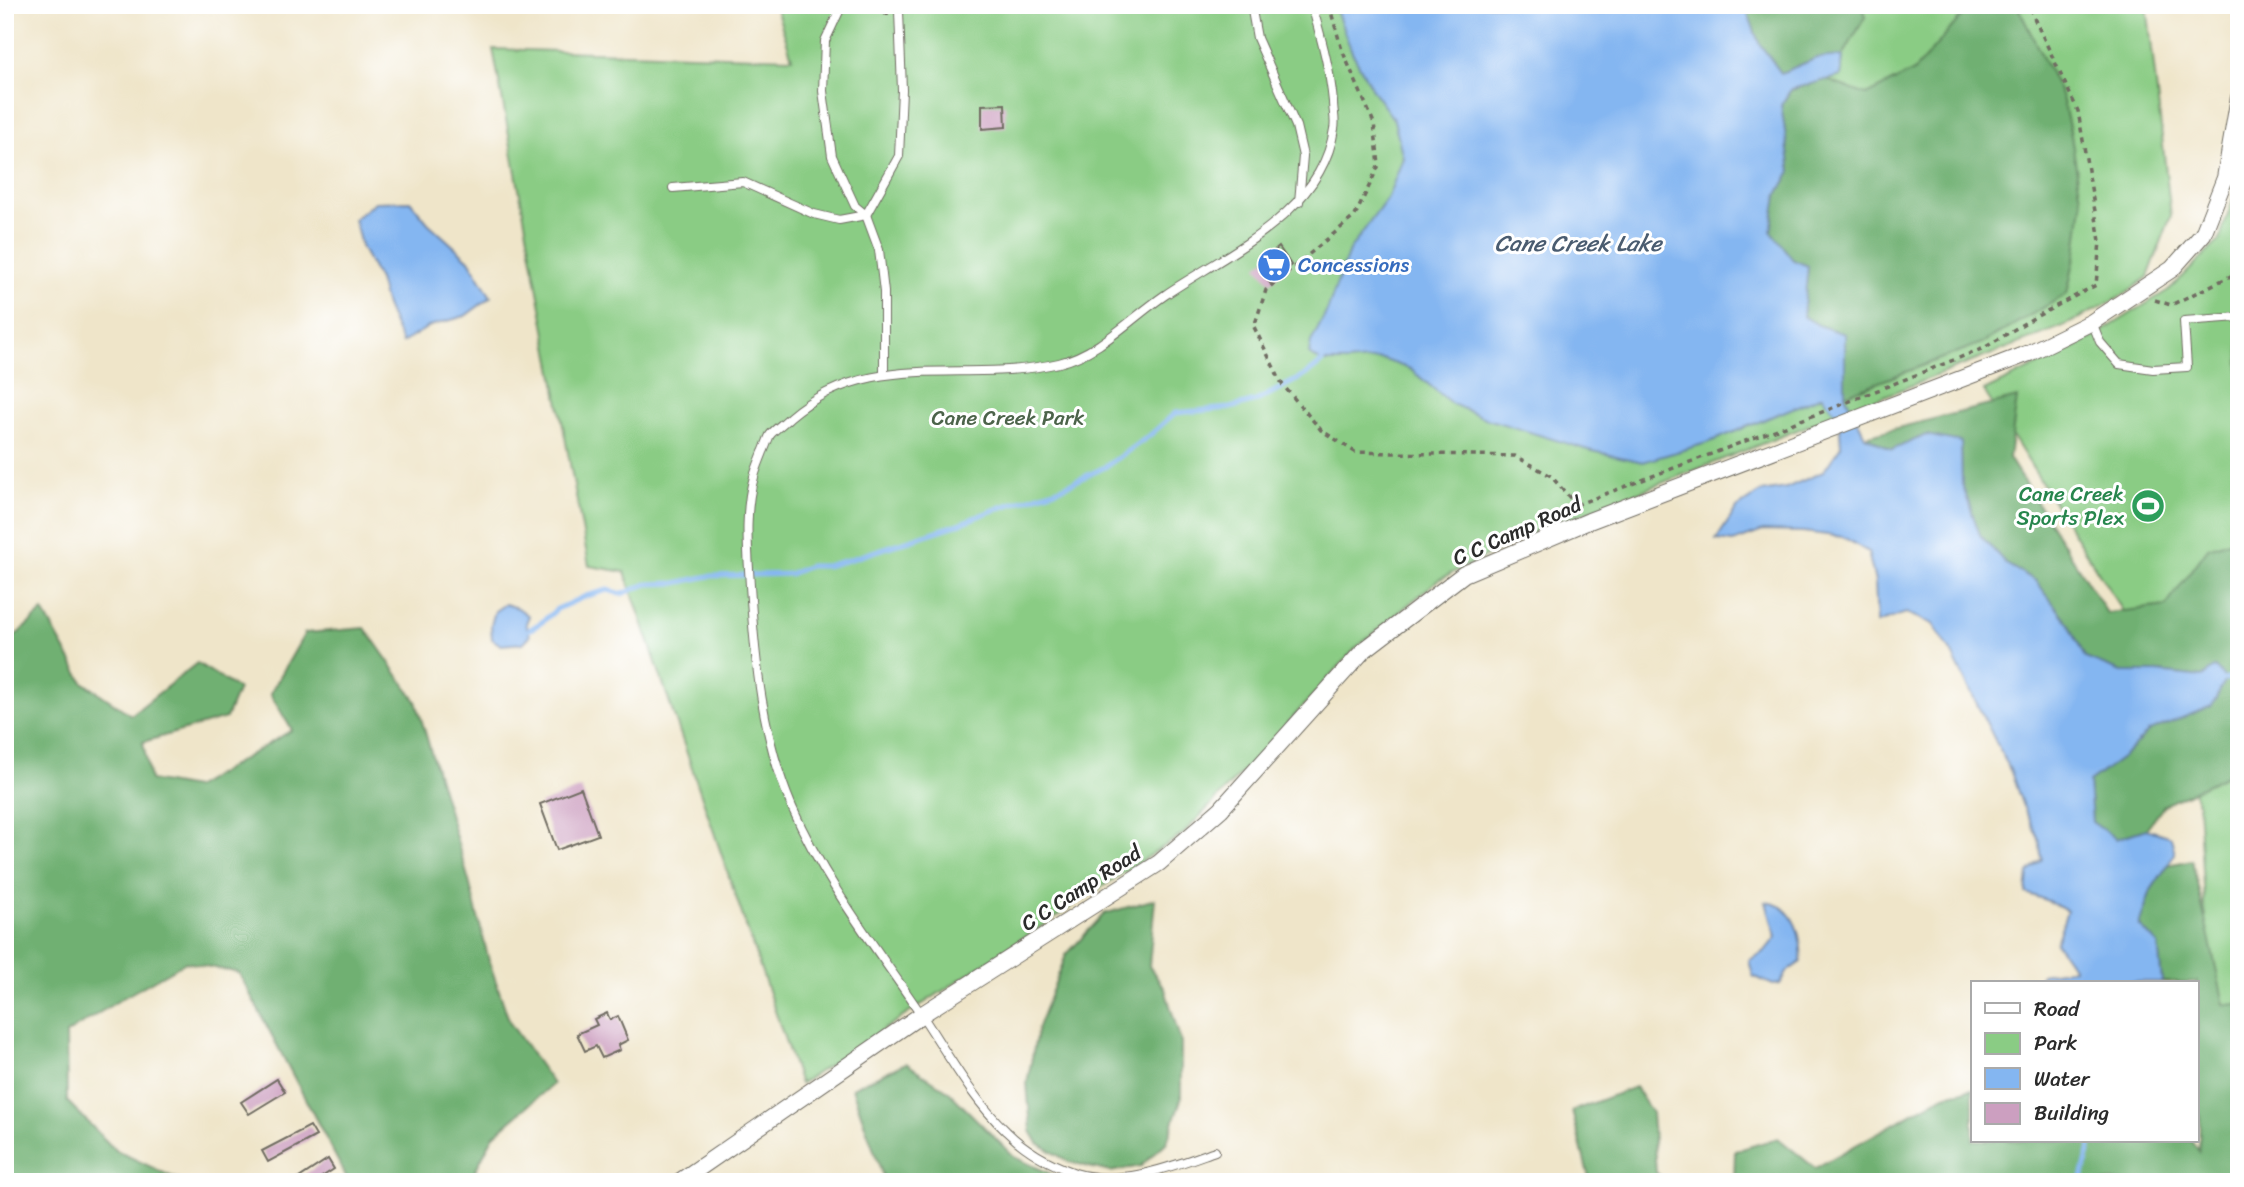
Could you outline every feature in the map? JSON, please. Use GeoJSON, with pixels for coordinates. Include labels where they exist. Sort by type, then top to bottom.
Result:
{"type":"FeatureCollection","features":[{"type":"Feature","properties":{"kind":"street","name":"C C Camp Road"},"geometry":{"type":"LineString","coordinates":[[679,1182],[921,1015],[1159,863],[1221,809],[1363,651],[1464,574],[1589,521],[2029,353],[2092,323],[2172,269],[2203,234],[2225,178],[2239,97]]}},
{"type":"Feature","properties":{"kind":"lane"},"geometry":{"type":"LineString","coordinates":[[842,5],[825,41],[823,91],[832,156],[855,206],[866,215],[879,250],[884,292],[884,373]]}},
{"type":"Feature","properties":{"kind":"lane"},"geometry":{"type":"LineString","coordinates":[[866,215],[899,156],[902,90],[898,11],[904,5]]}},
{"type":"Feature","properties":{"kind":"lane"},"geometry":{"type":"LineString","coordinates":[[1251,5],[1257,38],[1296,126],[1303,156],[1298,202]]}},
{"type":"Feature","properties":{"kind":"lane"},"geometry":{"type":"LineString","coordinates":[[1215,1151],[1123,1180],[1094,1179],[1074,1173],[1039,1157],[1005,1131],[952,1065],[818,862],[790,803],[766,725],[754,653],[748,520],[752,480],[769,435],[805,404],[839,386],[884,373],[1021,370],[1065,362],[1090,351],[1163,296],[1260,234],[1298,202],[1315,181],[1335,128],[1330,70],[1312,5]]}},
{"type":"Feature","properties":{"kind":"lane"},"geometry":{"type":"LineString","coordinates":[[673,188],[743,182],[814,214],[839,220],[866,215]]}},
{"type":"Feature","properties":{"kind":"lane"},"geometry":{"type":"LineString","coordinates":[[2092,323],[2100,342],[2119,365],[2153,369],[2187,366],[2184,321],[2239,317]]}},
{"type":"Feature","properties":{"kind":"path"},"geometry":{"type":"LineString","coordinates":[[1329,5],[1342,50],[1374,123],[1379,164],[1355,216],[1266,290],[1254,327],[1282,384],[1321,430],[1355,452],[1514,456],[1551,476],[1589,521]]}},
{"type":"Feature","properties":{"kind":"path"},"geometry":{"type":"LineString","coordinates":[[1576,505],[1850,402],[1984,348],[2096,285],[2100,241],[2078,111],[2028,5]]}},
{"type":"Feature","properties":{"kind":"green space","name":"Cane Creek Park"},"geometry":{"type":"Polygon","coordinates":[[[775,5],[2147,5],[2171,216],[2148,277],[2117,299],[2066,325],[1531,534],[1438,580],[1356,648],[1183,834],[800,1084],[625,572],[589,566],[493,49],[792,58],[775,5]]]}},
{"type":"Feature","properties":{"kind":"green space"},"geometry":{"type":"Polygon","coordinates":[[[1745,5],[1864,5],[1865,17],[1843,56],[1841,76],[1827,80],[1866,95],[1914,71],[1965,12],[1975,5],[2017,5],[2062,97],[2071,135],[2082,205],[2067,294],[1982,343],[1845,395],[1845,334],[1820,326],[1803,316],[1808,266],[1793,260],[1771,231],[1777,196],[1791,171],[1781,105],[1791,90],[1821,81],[1817,58],[1781,73],[1759,43],[1745,5]]]}},
{"type":"Feature","properties":{"kind":"green space","name":"Cane Creek Sports Plex"},"geometry":{"type":"Polygon","coordinates":[[[2239,180],[2239,1017],[2211,1016],[2198,804],[2129,621],[1984,391],[2083,343],[2170,289],[2219,241],[2239,180]]]}},
{"type":"Feature","properties":{"kind":"green space"},"geometry":{"type":"Polygon","coordinates":[[[2017,398],[2009,458],[2107,613],[2166,606],[2208,548],[2239,537],[2239,769],[2164,805],[2146,829],[2116,839],[2092,822],[2089,782],[2123,757],[2149,731],[2212,706],[2202,677],[2157,672],[2121,672],[2085,658],[2069,624],[2036,581],[2006,564],[1980,535],[1962,484],[1961,442],[1926,435],[1892,450],[1865,436],[2017,398]]]}},
{"type":"Feature","properties":{"kind":"green space"},"geometry":{"type":"Polygon","coordinates":[[[43,611],[83,682],[131,715],[197,663],[238,689],[226,718],[143,742],[150,780],[194,788],[292,730],[270,694],[305,633],[365,628],[416,701],[469,881],[489,961],[510,1023],[553,1084],[494,1135],[469,1182],[349,1182],[239,973],[186,962],[66,1034],[67,1101],[115,1150],[183,1182],[5,1182],[5,645],[43,611]]]}},
{"type":"Feature","properties":{"kind":"green space"},"geometry":{"type":"Polygon","coordinates":[[[2192,860],[2224,1004],[2239,1005],[2239,1182],[1734,1182],[1735,1151],[1778,1138],[1815,1168],[1945,1095],[1971,1089],[1971,1142],[2192,1142],[2199,1151],[2198,981],[2162,981],[2158,945],[2139,925],[2151,890],[2168,865],[2192,860]]]}},
{"type":"Feature","properties":{"kind":"green space"},"geometry":{"type":"Polygon","coordinates":[[[1155,899],[1149,966],[1165,989],[1181,1042],[1181,1099],[1167,1142],[1141,1166],[1110,1172],[1069,1162],[1038,1143],[1031,1131],[1027,1083],[1038,1027],[1066,955],[1104,914],[1155,899]]]}},
{"type":"Feature","properties":{"kind":"green space"},"geometry":{"type":"Polygon","coordinates":[[[906,1063],[948,1091],[1014,1157],[1068,1182],[885,1182],[852,1088],[906,1063]]]}},
{"type":"Feature","properties":{"kind":"green space"},"geometry":{"type":"Polygon","coordinates":[[[1635,1087],[1652,1113],[1656,1172],[1667,1182],[1590,1182],[1572,1111],[1635,1087]]]}},
{"type":"Feature","properties":{"kind":"water","name":"Cane Creek Lake"},"geometry":{"type":"Polygon","coordinates":[[[1334,5],[1745,5],[1759,43],[1781,73],[1817,58],[1843,56],[1841,76],[1791,89],[1781,105],[1791,171],[1777,196],[1771,231],[1793,260],[1808,266],[1803,316],[1820,326],[1845,334],[1845,395],[1865,436],[1892,450],[1926,435],[1961,442],[1962,484],[1980,535],[2006,564],[2036,581],[2069,624],[2085,658],[2121,672],[2157,672],[2202,677],[2215,667],[2226,679],[2212,706],[2149,731],[2123,757],[2089,782],[2092,822],[2116,839],[2146,829],[2171,837],[2175,854],[2151,890],[2139,925],[2158,945],[2162,981],[2039,981],[2041,974],[2074,969],[2056,943],[2067,911],[2026,893],[2028,873],[2042,859],[2039,839],[2022,804],[2011,772],[1951,652],[1933,624],[1906,613],[1877,623],[1875,582],[1868,552],[1843,537],[1803,532],[1763,531],[1733,542],[1716,540],[1737,508],[1761,492],[1786,488],[1823,472],[1841,446],[1839,418],[1822,396],[1710,442],[1643,462],[1588,450],[1487,419],[1452,404],[1410,369],[1382,359],[1322,362],[1309,354],[1311,342],[1327,311],[1349,251],[1388,197],[1403,158],[1394,120],[1373,91],[1352,52],[1334,5]]]}},
{"type":"Feature","properties":{"kind":"water"},"geometry":{"type":"Polygon","coordinates":[[[410,201],[428,223],[469,260],[491,297],[465,316],[430,326],[402,343],[386,306],[379,280],[362,249],[354,219],[375,202],[410,201]]]}},
{"type":"Feature","properties":{"kind":"water"},"geometry":{"type":"Polygon","coordinates":[[[505,604],[518,608],[529,616],[526,623],[530,636],[523,643],[501,645],[492,639],[491,625],[495,611],[505,604]]]}},
{"type":"Feature","properties":{"kind":"water"},"geometry":{"type":"Polygon","coordinates":[[[1766,902],[1783,908],[1788,913],[1796,926],[1801,948],[1801,962],[1788,971],[1780,984],[1773,985],[1753,976],[1749,960],[1764,952],[1776,937],[1766,902]]]}},
{"type":"Feature","properties":{"kind":"building"},"geometry":{"type":"Polygon","coordinates":[[[1005,104],[1006,127],[982,129],[982,105],[1005,104]]]}},
{"type":"Feature","properties":{"kind":"building","name":"Concessions"},"geometry":{"type":"Polygon","coordinates":[[[1279,247],[1291,265],[1270,283],[1257,266],[1279,247]]]}},
{"type":"Feature","properties":{"kind":"building"},"geometry":{"type":"Polygon","coordinates":[[[581,788],[598,835],[557,850],[540,804],[581,788]]]}},
{"type":"Feature","properties":{"kind":"building"},"geometry":{"type":"Polygon","coordinates":[[[607,1013],[610,1020],[618,1016],[628,1040],[618,1045],[620,1050],[602,1058],[596,1046],[585,1051],[577,1034],[597,1025],[594,1019],[607,1013]]]}},
{"type":"Feature","properties":{"kind":"building"},"geometry":{"type":"Polygon","coordinates":[[[277,1079],[285,1092],[249,1114],[241,1102],[277,1079]]]}},
{"type":"Feature","properties":{"kind":"building"},"geometry":{"type":"Polygon","coordinates":[[[310,1126],[316,1136],[268,1162],[262,1151],[310,1126]]]}},
{"type":"Feature","properties":{"kind":"building"},"geometry":{"type":"Polygon","coordinates":[[[328,1159],[334,1169],[314,1182],[293,1182],[328,1159]]]}},
{"type":"Feature","properties":{"kind":"waterway"},"geometry":{"type":"LineString","coordinates":[[529,630],[557,609],[608,590],[622,594],[647,584],[676,583],[709,576],[790,574],[809,566],[826,566],[848,560],[956,525],[1061,488],[1105,467],[1149,436],[1175,413],[1230,408],[1256,401],[1306,375],[1322,362]]}},
{"type":"Feature","properties":{"kind":"waterway"},"geometry":{"type":"LineString","coordinates":[[2226,679],[2239,672]]}},
{"type":"Feature","properties":{"kind":"waterway"},"geometry":{"type":"LineString","coordinates":[[2081,1182],[2091,1142]]}},
{"type":"Feature","properties":{"kind":"place","name":"Concessions"},"geometry":{"type":"Point","coordinates":[1274,265]}},
{"type":"Feature","properties":{"kind":"place","name":"Cane Creek Sports Plex"},"geometry":{"type":"Point","coordinates":[2148,506]}}]}
